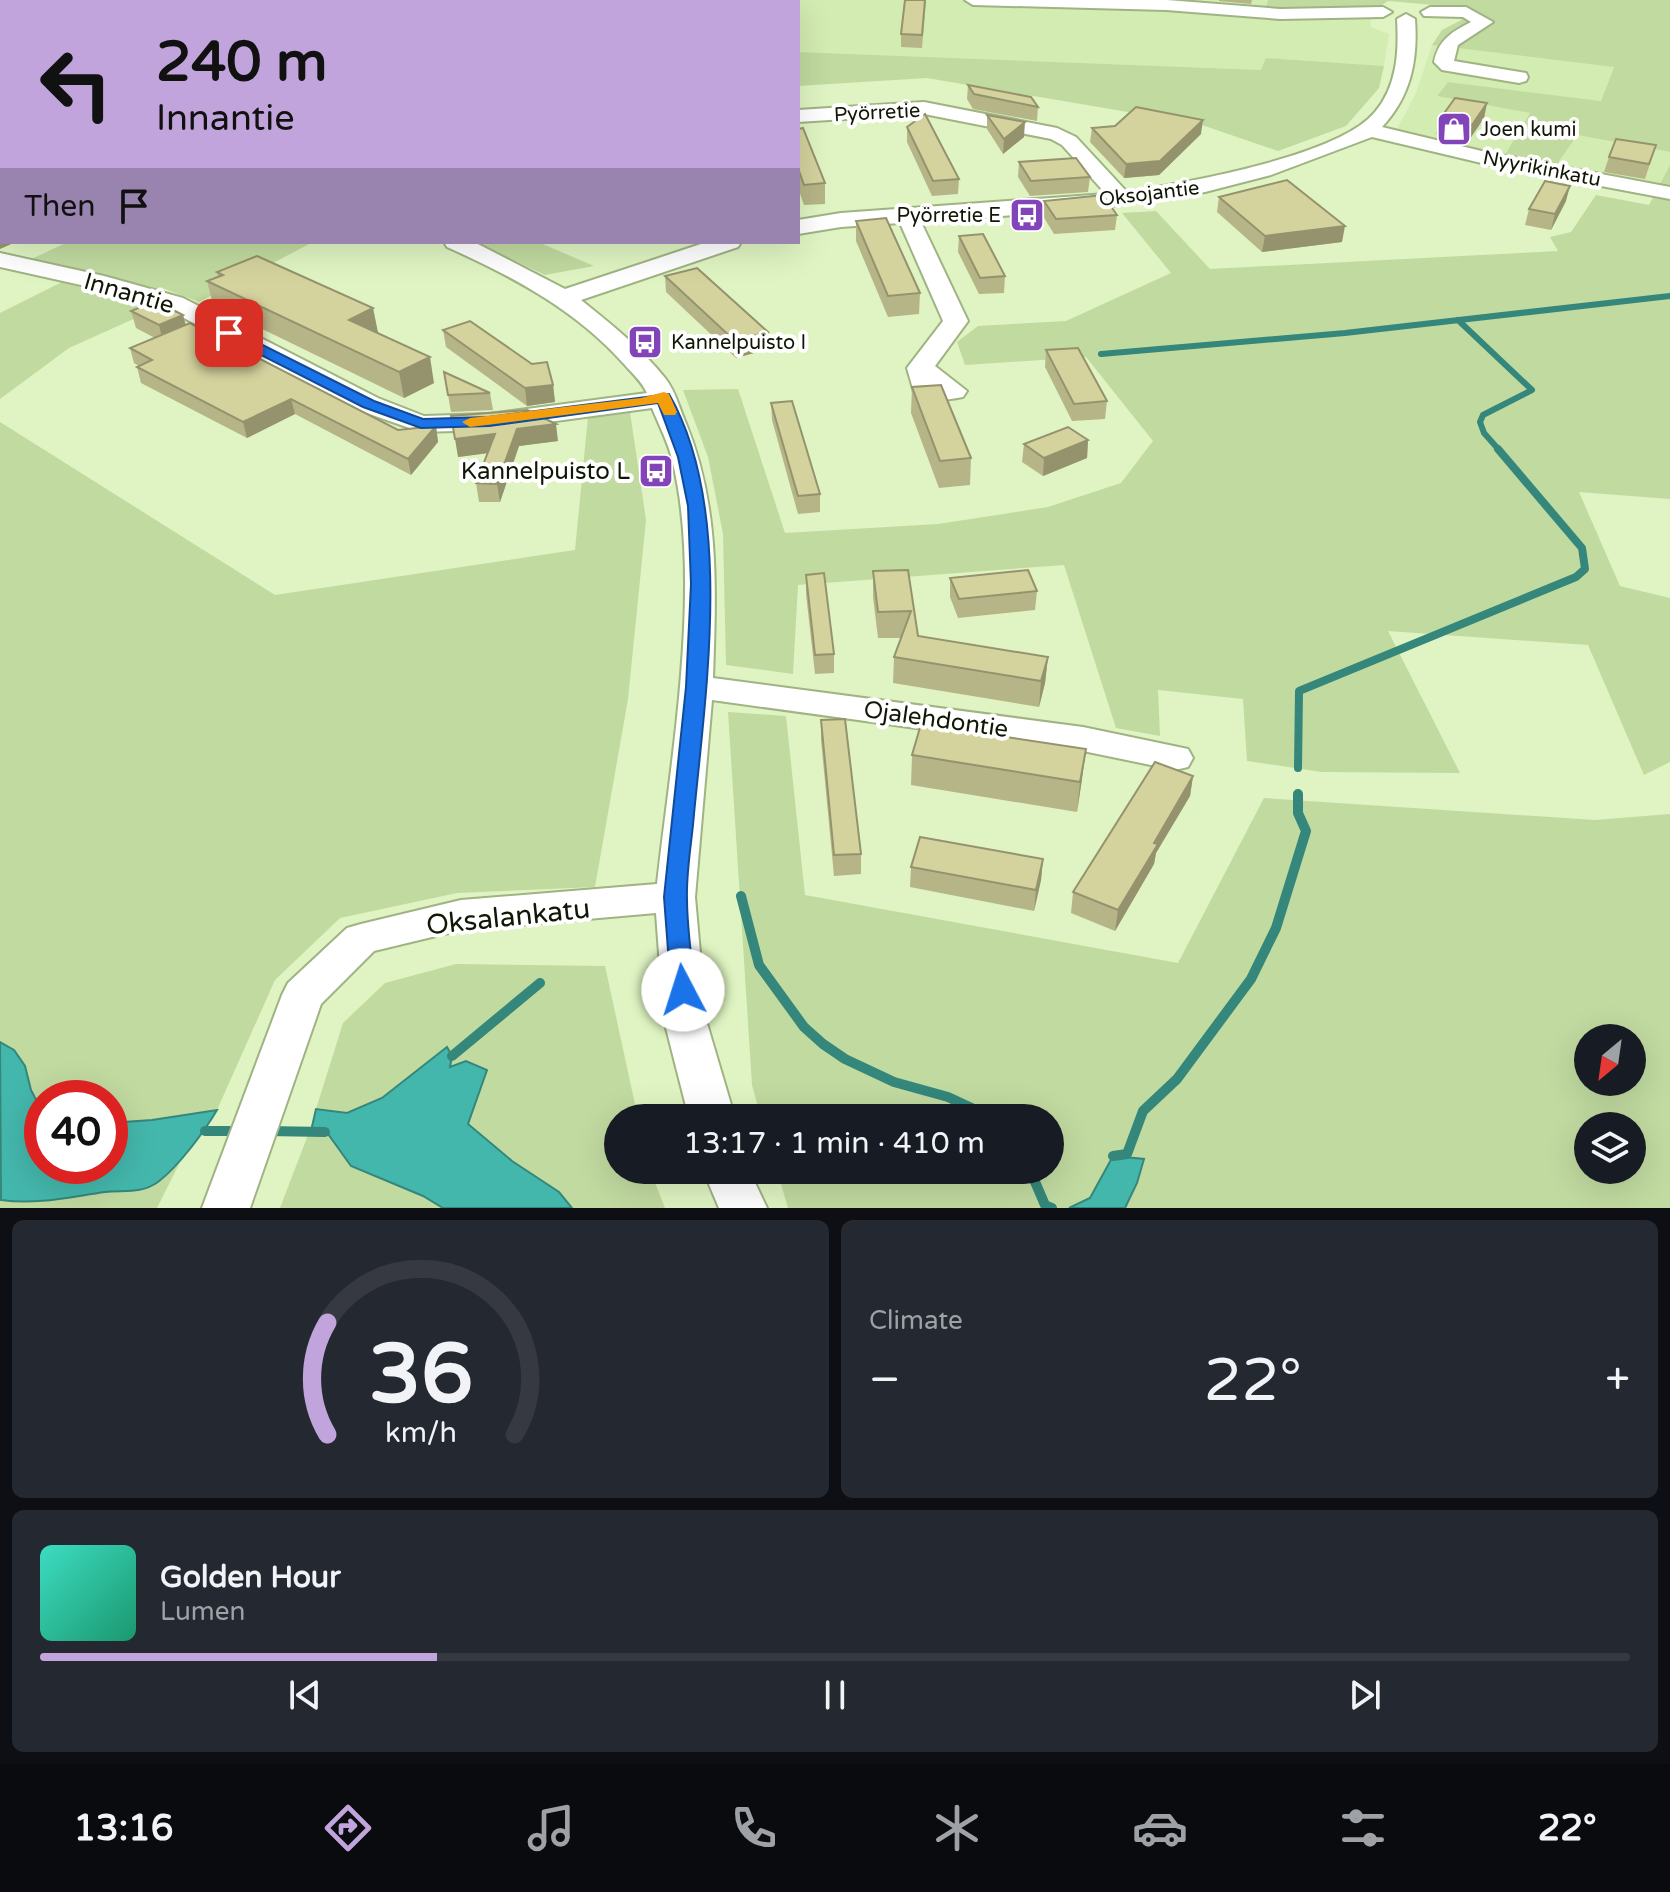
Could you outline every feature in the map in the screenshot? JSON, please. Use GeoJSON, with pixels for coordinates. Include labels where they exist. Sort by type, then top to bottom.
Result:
{"type":"FeatureCollection","features":[{"type":"Feature","properties":{"kind":"street"},"geometry":{"type":"LineString","coordinates":[[973,0],[1166,5],[1280,14],[1383,12],[1387,6],[1430,12],[1466,12],[1484,22],[1449,42],[1443,49],[1443,62],[1448,66],[1519,77]]}},
{"type":"Feature","properties":{"kind":"street","name":"Oksojantie"},"geometry":{"type":"LineString","coordinates":[[800,227],[1176,192],[1283,165],[1368,130],[1400,90],[1409,50],[1405,8]]}},
{"type":"Feature","properties":{"kind":"street","name":"Pyörretie"},"geometry":{"type":"LineString","coordinates":[[800,116],[924,108],[1057,134],[1069,141],[1120,197]]}},
{"type":"Feature","properties":{"kind":"street","name":"Nyyrikinkatu"},"geometry":{"type":"LineString","coordinates":[[1368,130],[1490,159],[1670,193]]}},
{"type":"Feature","properties":{"kind":"street"},"geometry":{"type":"LineString","coordinates":[[907,215],[956,321],[920,368]]}},
{"type":"Feature","properties":{"kind":"street"},"geometry":{"type":"LineString","coordinates":[[459,244],[563,298],[615,339],[664,397],[686,457],[696,506],[700,584],[696,687],[675,897],[685,1020],[708,1104]]}},
{"type":"Feature","properties":{"kind":"street"},"geometry":{"type":"LineString","coordinates":[[563,298],[724,244]]}},
{"type":"Feature","properties":{"kind":"street","name":"Innantie"},"geometry":{"type":"LineString","coordinates":[[0,260],[104,283],[174,303],[368,404],[421,424],[489,422],[641,403],[664,397]]}},
{"type":"Feature","properties":{"kind":"street","name":"Ojalehdontie"},"geometry":{"type":"LineString","coordinates":[[696,687],[1083,739],[1175,758]]}},
{"type":"Feature","properties":{"kind":"street","name":"Oksalankatu"},"geometry":{"type":"LineString","coordinates":[[226,1208],[303,995],[361,939],[461,915],[675,897]]}},
{"type":"Feature","properties":{"kind":"street"},"geometry":{"type":"LineString","coordinates":[[732,1184],[743,1208]]}},
{"type":"Feature","properties":{"kind":"shaded area"},"geometry":{"type":"Polygon","coordinates":[[[800,0],[1268,0],[1265,8],[1370,13],[1371,27],[1389,34],[1384,66],[1267,58],[1261,70],[800,52],[800,0]]]}},
{"type":"Feature","properties":{"kind":"shaded area"},"geometry":{"type":"Polygon","coordinates":[[[1268,0],[1670,0],[1670,152],[1577,135],[1556,166],[1504,156],[1530,113],[1437,96],[1448,82],[1601,101],[1614,67],[1432,45],[1442,30],[1463,19],[1457,7],[1388,1],[1370,13],[1265,9],[1268,0]]]}},
{"type":"Feature","properties":{"kind":"shaded area"},"geometry":{"type":"Polygon","coordinates":[[[1432,45],[1614,66],[1601,101],[1448,82],[1437,96],[1530,113],[1504,155],[1576,135],[1670,152],[1670,165],[1658,188],[1489,156],[1396,131],[1416,93],[1432,45]]]}},
{"type":"Feature","properties":{"kind":"shaded area"},"geometry":{"type":"Polygon","coordinates":[[[800,52],[1261,70],[1266,58],[1384,66],[1379,88],[1346,126],[1278,151],[1199,124],[927,78],[800,86],[800,52]]]}},
{"type":"Feature","properties":{"kind":"shaded area"},"geometry":{"type":"Polygon","coordinates":[[[1670,165],[1670,499],[1579,492],[1620,586],[1670,598],[1670,762],[1644,775],[1588,645],[1388,631],[1460,773],[1322,772],[1247,761],[1243,699],[1158,690],[1160,736],[1116,728],[1064,565],[798,585],[793,674],[726,665],[723,534],[708,457],[683,390],[738,389],[785,533],[938,524],[1048,507],[1121,483],[1153,441],[1086,357],[965,365],[957,342],[978,326],[1066,321],[1171,273],[1122,213],[1156,211],[1210,269],[1558,251],[1550,237],[1571,232],[1596,195],[1649,205],[1670,165]]]}},
{"type":"Feature","properties":{"kind":"shaded area"},"geometry":{"type":"Polygon","coordinates":[[[64,244],[309,244],[199,302],[160,287],[150,292],[27,261],[64,244]]]}},
{"type":"Feature","properties":{"kind":"shaded area"},"geometry":{"type":"Polygon","coordinates":[[[478,244],[543,244],[594,266],[545,275],[478,244]]]}},
{"type":"Feature","properties":{"kind":"shaded area"},"geometry":{"type":"Polygon","coordinates":[[[62,282],[158,308],[69,348],[0,399],[0,313],[62,282]]]}},
{"type":"Feature","properties":{"kind":"shaded area"},"geometry":{"type":"Polygon","coordinates":[[[630,412],[646,520],[628,699],[595,887],[457,893],[340,918],[275,980],[217,1110],[128,1122],[128,1080],[29,1080],[16,1056],[0,1042],[0,422],[275,595],[575,550],[588,417],[630,412]]]}},
{"type":"Feature","properties":{"kind":"shaded area"},"geometry":{"type":"Polygon","coordinates":[[[728,712],[786,716],[805,895],[1178,963],[1264,798],[1595,820],[1670,814],[1670,1208],[788,1208],[781,1184],[1064,1184],[1064,1104],[757,1104],[752,1085],[728,712]]]}},
{"type":"Feature","properties":{"kind":"shaded area"},"geometry":{"type":"Polygon","coordinates":[[[456,964],[605,966],[635,1104],[604,1104],[604,1184],[656,1184],[665,1208],[572,1208],[559,1192],[512,1161],[467,1124],[487,1070],[394,1119],[316,1109],[343,1023],[385,983],[456,964]]]}},
{"type":"Feature","properties":{"kind":"shaded area"},"geometry":{"type":"Polygon","coordinates":[[[311,1127],[388,1147],[483,1208],[280,1208],[311,1127]]]}},
{"type":"Feature","properties":{"kind":"shaded area"},"geometry":{"type":"Polygon","coordinates":[[[188,1146],[157,1208],[0,1208],[0,1182],[46,1199],[86,1184],[128,1184],[128,1168],[188,1146]]]}},
{"type":"Feature","properties":{"kind":"water"},"geometry":{"type":"Polygon","coordinates":[[[0,1042],[14,1050],[25,1066],[28,1080],[24,1080],[24,1184],[128,1184],[128,1122],[217,1110],[182,1158],[152,1186],[40,1201],[1,1200],[0,1042]]]}},
{"type":"Feature","properties":{"kind":"water"},"geometry":{"type":"Polygon","coordinates":[[[447,1047],[452,1056],[450,1067],[466,1061],[487,1070],[468,1124],[512,1161],[559,1192],[572,1208],[443,1208],[423,1196],[351,1166],[328,1134],[311,1131],[316,1109],[347,1113],[382,1098],[447,1047]]]}},
{"type":"Feature","properties":{"kind":"water"},"geometry":{"type":"Polygon","coordinates":[[[1113,1156],[1144,1159],[1125,1208],[1069,1208],[1090,1198],[1113,1156]]]}},
{"type":"Feature","properties":{"kind":"building"},"geometry":{"type":"Polygon","coordinates":[[[905,0],[925,0],[922,35],[901,34],[905,0]]]}},
{"type":"Feature","properties":{"kind":"building"},"geometry":{"type":"Polygon","coordinates":[[[968,85],[1031,97],[1038,107],[974,94],[968,85]]]}},
{"type":"Feature","properties":{"kind":"building"},"geometry":{"type":"Polygon","coordinates":[[[1455,98],[1487,103],[1472,125],[1440,119],[1455,98]]]}},
{"type":"Feature","properties":{"kind":"building"},"geometry":{"type":"Polygon","coordinates":[[[1136,107],[1203,120],[1160,161],[1126,164],[1092,128],[1115,126],[1136,107]]]}},
{"type":"Feature","properties":{"kind":"building"},"geometry":{"type":"Polygon","coordinates":[[[925,114],[959,179],[933,181],[907,127],[925,114]]]}},
{"type":"Feature","properties":{"kind":"building"},"geometry":{"type":"Polygon","coordinates":[[[987,115],[1025,122],[1004,139],[987,115]]]}},
{"type":"Feature","properties":{"kind":"building"},"geometry":{"type":"Polygon","coordinates":[[[803,128],[825,183],[804,185],[800,174],[800,129],[803,128]]]}},
{"type":"Feature","properties":{"kind":"building"},"geometry":{"type":"Polygon","coordinates":[[[1616,139],[1656,145],[1649,164],[1609,157],[1616,139]]]}},
{"type":"Feature","properties":{"kind":"building"},"geometry":{"type":"Polygon","coordinates":[[[1076,158],[1090,177],[1031,181],[1019,162],[1076,158]]]}},
{"type":"Feature","properties":{"kind":"building"},"geometry":{"type":"Polygon","coordinates":[[[1287,180],[1345,226],[1265,236],[1219,197],[1287,180]]]}},
{"type":"Feature","properties":{"kind":"building"},"geometry":{"type":"Polygon","coordinates":[[[1545,181],[1570,186],[1555,214],[1529,209],[1545,181]]]}},
{"type":"Feature","properties":{"kind":"building"},"geometry":{"type":"Polygon","coordinates":[[[1103,195],[1117,215],[1056,219],[1044,201],[1103,195]]]}},
{"type":"Feature","properties":{"kind":"building"},"geometry":{"type":"Polygon","coordinates":[[[886,218],[920,293],[888,296],[856,221],[886,218]]]}},
{"type":"Feature","properties":{"kind":"building"},"geometry":{"type":"Polygon","coordinates":[[[983,234],[1005,276],[980,278],[959,236],[983,234]]]}},
{"type":"Feature","properties":{"kind":"building"},"geometry":{"type":"Polygon","coordinates":[[[257,256],[373,308],[349,320],[430,357],[399,372],[207,281],[223,275],[217,272],[257,256]]]}},
{"type":"Feature","properties":{"kind":"building"},"geometry":{"type":"Polygon","coordinates":[[[697,268],[768,332],[735,341],[665,276],[697,268]]]}},
{"type":"Feature","properties":{"kind":"building"},"geometry":{"type":"Polygon","coordinates":[[[155,301],[183,315],[159,325],[131,311],[155,301]]]}},
{"type":"Feature","properties":{"kind":"building"},"geometry":{"type":"Polygon","coordinates":[[[470,321],[532,364],[547,362],[553,385],[525,388],[443,330],[470,321]]]}},
{"type":"Feature","properties":{"kind":"building"},"geometry":{"type":"Polygon","coordinates":[[[190,323],[398,430],[436,426],[408,459],[291,399],[243,422],[137,367],[152,360],[130,348],[190,323]]]}},
{"type":"Feature","properties":{"kind":"building"},"geometry":{"type":"Polygon","coordinates":[[[1078,348],[1107,401],[1074,404],[1046,350],[1078,348]]]}},
{"type":"Feature","properties":{"kind":"building"},"geometry":{"type":"Polygon","coordinates":[[[444,372],[490,393],[448,395],[444,372]]]}},
{"type":"Feature","properties":{"kind":"building"},"geometry":{"type":"Polygon","coordinates":[[[941,385],[971,458],[940,461],[912,387],[941,385]]]}},
{"type":"Feature","properties":{"kind":"building"},"geometry":{"type":"Polygon","coordinates":[[[792,401],[820,494],[798,496],[771,403],[792,401]]]}},
{"type":"Feature","properties":{"kind":"building"},"geometry":{"type":"Polygon","coordinates":[[[527,410],[556,424],[517,429],[497,484],[476,483],[495,434],[455,439],[451,416],[527,410]]]}},
{"type":"Feature","properties":{"kind":"building"},"geometry":{"type":"Polygon","coordinates":[[[1068,427],[1088,440],[1044,458],[1024,444],[1068,427]]]}},
{"type":"Feature","properties":{"kind":"building"},"geometry":{"type":"Polygon","coordinates":[[[908,570],[918,636],[1048,657],[1041,681],[894,657],[911,611],[878,612],[873,571],[908,570]]]}},
{"type":"Feature","properties":{"kind":"building"},"geometry":{"type":"Polygon","coordinates":[[[1028,570],[1037,591],[959,599],[950,578],[1028,570]]]}},
{"type":"Feature","properties":{"kind":"building"},"geometry":{"type":"Polygon","coordinates":[[[824,573],[834,654],[815,655],[806,575],[824,573]]]}},
{"type":"Feature","properties":{"kind":"building"},"geometry":{"type":"Polygon","coordinates":[[[845,719],[861,854],[834,855],[821,720],[845,719]]]}},
{"type":"Feature","properties":{"kind":"building"},"geometry":{"type":"Polygon","coordinates":[[[921,724],[1086,749],[1080,782],[912,755],[921,724]]]}},
{"type":"Feature","properties":{"kind":"building"},"geometry":{"type":"Polygon","coordinates":[[[1155,762],[1193,776],[1154,843],[1158,844],[1118,910],[1073,892],[1155,762]]]}},
{"type":"Feature","properties":{"kind":"building"},"geometry":{"type":"Polygon","coordinates":[[[920,837],[1043,859],[1036,890],[911,867],[920,837]]]}},
{"type":"Feature","properties":{"kind":"waterway"},"geometry":{"type":"LineString","coordinates":[[1458,320],[1670,296]]}},
{"type":"Feature","properties":{"kind":"waterway"},"geometry":{"type":"LineString","coordinates":[[1101,354],[1458,320]]}},
{"type":"Feature","properties":{"kind":"waterway"},"geometry":{"type":"LineString","coordinates":[[1458,320],[1532,390],[1483,415],[1480,422],[1484,433],[1500,451]]}},
{"type":"Feature","properties":{"kind":"waterway"},"geometry":{"type":"LineString","coordinates":[[1298,768],[1299,691],[1576,577],[1585,569],[1582,548],[1498,449]]}},
{"type":"Feature","properties":{"kind":"waterway"},"geometry":{"type":"LineString","coordinates":[[1113,1156],[1127,1154],[1143,1111],[1177,1079],[1251,979],[1276,928],[1306,831],[1298,813],[1298,794]]}},
{"type":"Feature","properties":{"kind":"waterway"},"geometry":{"type":"LineString","coordinates":[[741,896],[759,965],[804,1027],[845,1059],[894,1082],[963,1104]]}},
{"type":"Feature","properties":{"kind":"waterway"},"geometry":{"type":"LineString","coordinates":[[452,1056],[540,983]]}},
{"type":"Feature","properties":{"kind":"waterway"},"geometry":{"type":"LineString","coordinates":[[205,1131],[241,1131]]}},
{"type":"Feature","properties":{"kind":"waterway"},"geometry":{"type":"LineString","coordinates":[[267,1131],[325,1132]]}},
{"type":"Feature","properties":{"kind":"waterway"},"geometry":{"type":"LineString","coordinates":[[1036,1184],[1045,1205],[1052,1208]]}},
{"type":"Feature","properties":{"kind":"slow traffic"},"geometry":{"type":"LineString","coordinates":[[470,422],[641,403],[664,397],[669,412]]}},
{"type":"Feature","properties":{"kind":"place","name":"Joen kumi"},"geometry":{"type":"Point","coordinates":[1454,129]}},
{"type":"Feature","properties":{"kind":"place","name":"Pyörretie E"},"geometry":{"type":"Point","coordinates":[1027,215]}},
{"type":"Feature","properties":{"kind":"place","name":"Kannelpuisto I"},"geometry":{"type":"Point","coordinates":[645,342]}},
{"type":"Feature","properties":{"kind":"place","name":"Kannelpuisto L"},"geometry":{"type":"Point","coordinates":[656,471]}},
{"type":"Feature","properties":{"kind":"route"},"geometry":{"type":"LineString","coordinates":[[229,333],[368,404],[421,424],[489,422],[641,403],[664,397],[686,457],[696,506],[700,584],[696,687],[675,897],[683,990]]}}]}
